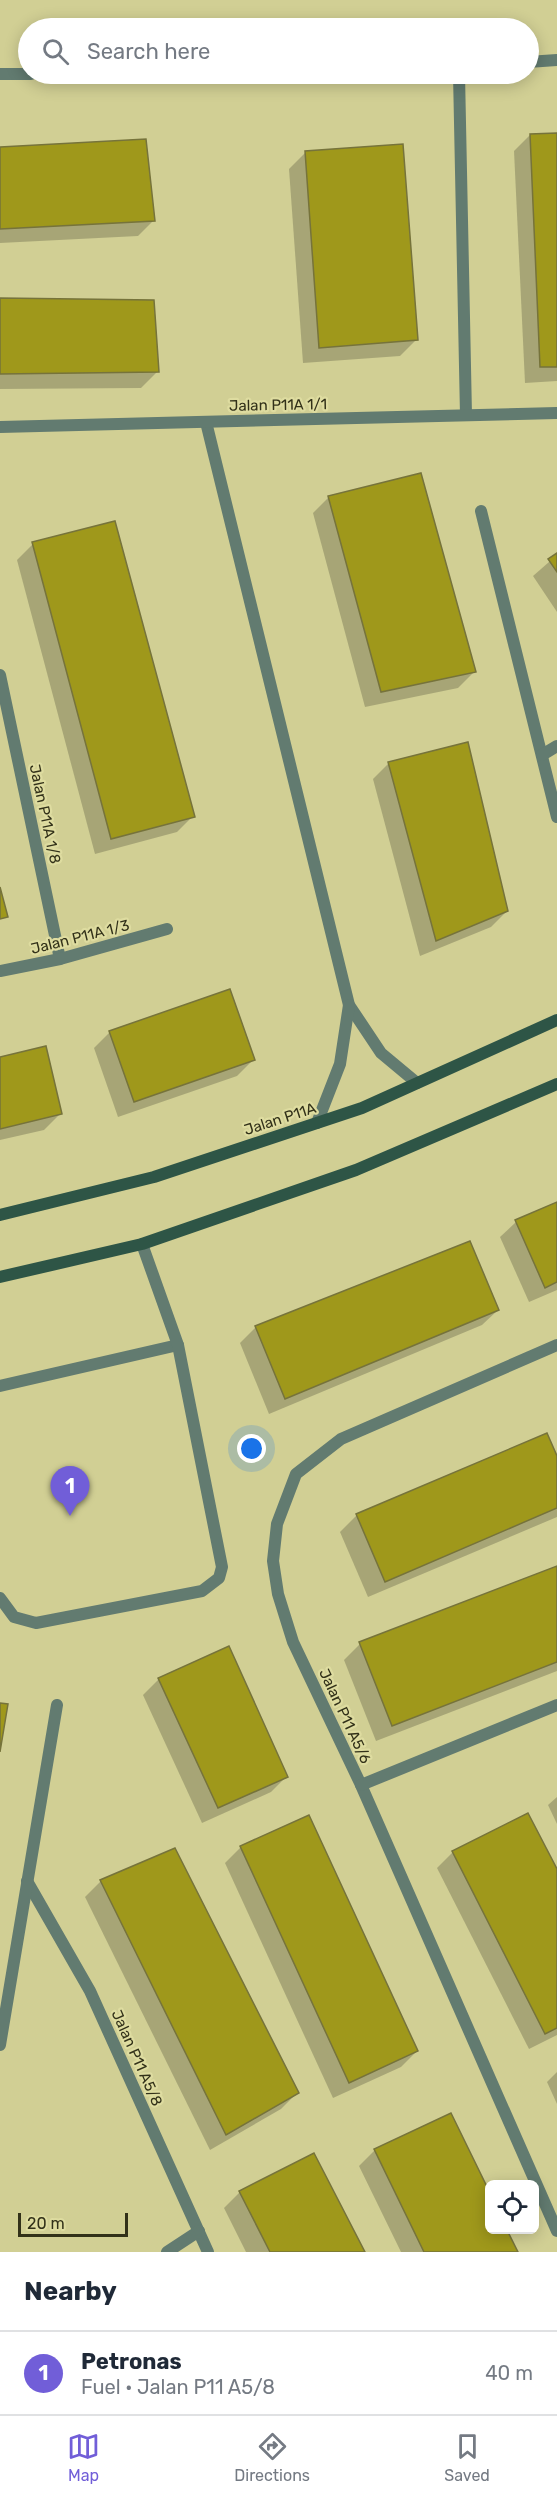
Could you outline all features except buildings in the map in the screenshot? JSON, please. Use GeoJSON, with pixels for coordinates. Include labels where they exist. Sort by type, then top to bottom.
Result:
{"type":"FeatureCollection","features":[{"type":"Feature","properties":{"kind":"street"},"geometry":{"type":"LineString","coordinates":[[539,61],[557,60]]}},
{"type":"Feature","properties":{"kind":"street"},"geometry":{"type":"LineString","coordinates":[[0,74],[18,74]]}},
{"type":"Feature","properties":{"kind":"street"},"geometry":{"type":"LineString","coordinates":[[459,84],[466,416]]}},
{"type":"Feature","properties":{"kind":"street","name":"Jalan P11A 1/1"},"geometry":{"type":"LineString","coordinates":[[0,427],[557,413]]}},
{"type":"Feature","properties":{"kind":"street"},"geometry":{"type":"LineString","coordinates":[[206,422],[350,1005],[381,1053],[417,1083]]}},
{"type":"Feature","properties":{"kind":"street"},"geometry":{"type":"LineString","coordinates":[[481,510],[557,817]]}},
{"type":"Feature","properties":{"kind":"street","name":"Jalan P11A 1/8"},"geometry":{"type":"LineString","coordinates":[[0,675],[60,959]]}},
{"type":"Feature","properties":{"kind":"street"},"geometry":{"type":"LineString","coordinates":[[542,755],[557,746]]}},
{"type":"Feature","properties":{"kind":"street","name":"Jalan P11A 1/3"},"geometry":{"type":"LineString","coordinates":[[0,971],[60,959],[167,929]]}},
{"type":"Feature","properties":{"kind":"street"},"geometry":{"type":"LineString","coordinates":[[317,1123],[340,1064],[350,1005]]}},
{"type":"Feature","properties":{"kind":"street","name":"Jalan P11A"},"geometry":{"type":"LineString","coordinates":[[0,1215],[154,1177],[362,1108],[557,1020]]}},
{"type":"Feature","properties":{"kind":"street"},"geometry":{"type":"LineString","coordinates":[[0,1277],[142,1244],[356,1170],[557,1084]]}},
{"type":"Feature","properties":{"kind":"street"},"geometry":{"type":"LineString","coordinates":[[0,1598],[14,1617],[36,1623],[202,1591],[219,1578],[222,1567],[178,1345],[142,1244]]}},
{"type":"Feature","properties":{"kind":"street"},"geometry":{"type":"LineString","coordinates":[[0,1386],[178,1345]]}},
{"type":"Feature","properties":{"kind":"street","name":"Jalan P11 A5/6"},"geometry":{"type":"LineString","coordinates":[[557,1345],[341,1439],[296,1474],[277,1524],[273,1561],[278,1594],[293,1642],[361,1785],[557,2231]]}},
{"type":"Feature","properties":{"kind":"street"},"geometry":{"type":"LineString","coordinates":[[0,2045],[57,1705]]}},
{"type":"Feature","properties":{"kind":"street"},"geometry":{"type":"LineString","coordinates":[[361,1785],[557,1705]]}},
{"type":"Feature","properties":{"kind":"street","name":"Jalan P11 A5/8"},"geometry":{"type":"LineString","coordinates":[[27,1881],[90,1991],[208,2252]]}},
{"type":"Feature","properties":{"kind":"street"},"geometry":{"type":"LineString","coordinates":[[167,2252],[199,2231]]}},
{"type":"Feature","properties":{"kind":"place","name":"Petronas"},"geometry":{"type":"Point","coordinates":[70,1516]}}]}
